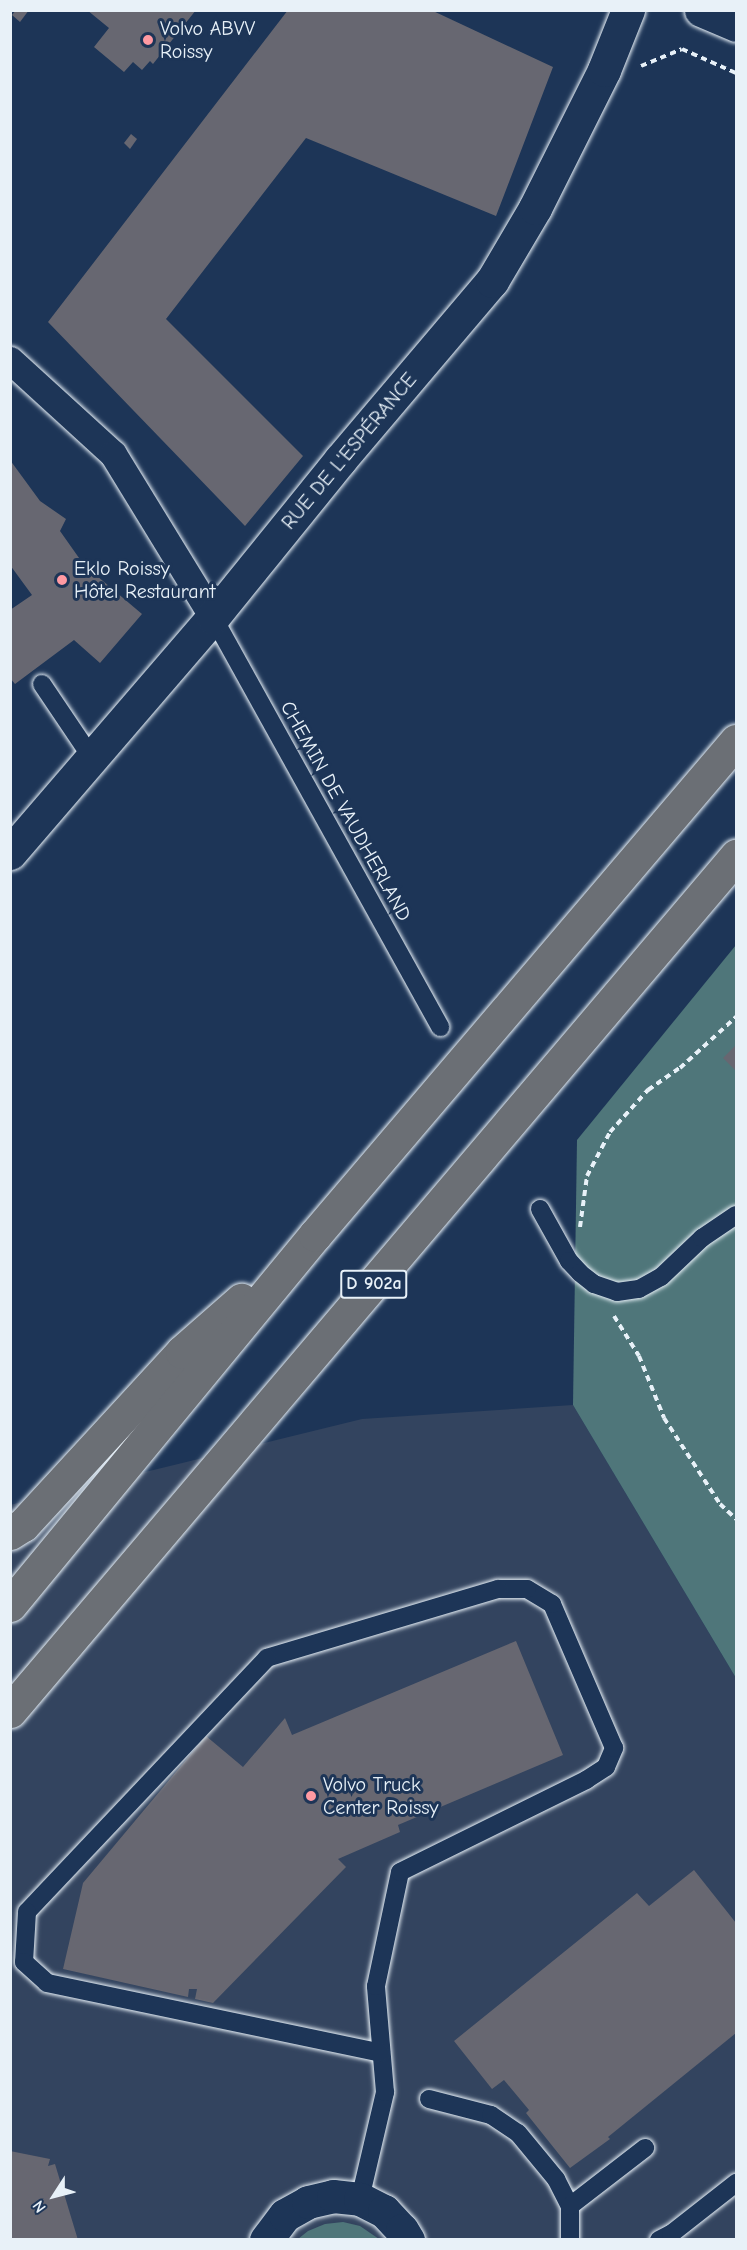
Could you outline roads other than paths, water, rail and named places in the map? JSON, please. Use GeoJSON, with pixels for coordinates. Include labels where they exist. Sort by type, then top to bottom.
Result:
{"type":"FeatureCollection","features":[{"type":"Feature","properties":{"kind":"main road","name":"RUE DE L'ESPÉRANCE"},"geometry":{"type":"LineString","coordinates":[[10,853],[213,616],[340,460],[492,281],[535,208],[604,70],[628,10]]}},
{"type":"Feature","properties":{"kind":"main road"},"geometry":{"type":"LineString","coordinates":[[701,10],[736,25]]}},
{"type":"Feature","properties":{"kind":"main road"},"geometry":{"type":"LineString","coordinates":[[10,1605],[315,1235],[736,741]]}},
{"type":"Feature","properties":{"kind":"main road","name":"D 902a"},"geometry":{"type":"LineString","coordinates":[[10,1711],[736,856]]}},
{"type":"Feature","properties":{"kind":"main road"},"geometry":{"type":"LineString","coordinates":[[10,1533],[23,1525],[182,1352],[315,1235]]}},
{"type":"Feature","properties":{"kind":"main road"},"geometry":{"type":"LineString","coordinates":[[266,2240],[285,2215],[308,2202],[333,2196],[360,2199],[384,2211],[408,2240]]}},
{"type":"Feature","properties":{"kind":"street"},"geometry":{"type":"LineString","coordinates":[[10,360],[113,454],[213,616]]}},
{"type":"Feature","properties":{"kind":"lane","name":"CHEMIN DE VAUDHERLAND"},"geometry":{"type":"LineString","coordinates":[[213,616],[440,1027]]}},
{"type":"Feature","properties":{"kind":"lane"},"geometry":{"type":"LineString","coordinates":[[42,684],[92,758]]}},
{"type":"Feature","properties":{"kind":"lane"},"geometry":{"type":"LineString","coordinates":[[540,1209],[569,1260],[594,1284],[617,1292],[639,1289],[661,1277],[702,1238],[736,1215]]}},
{"type":"Feature","properties":{"kind":"lane"},"geometry":{"type":"LineString","coordinates":[[360,2199],[385,2092],[376,1986],[400,1872],[586,1780],[606,1767],[614,1748],[552,1604],[527,1589],[498,1589],[267,1658],[27,1912],[24,1962],[47,1983],[381,2053]]}},
{"type":"Feature","properties":{"kind":"lane"},"geometry":{"type":"LineString","coordinates":[[429,2099],[491,2115],[518,2133],[556,2179],[570,2206],[570,2240]]}},
{"type":"Feature","properties":{"kind":"lane"},"geometry":{"type":"LineString","coordinates":[[570,2206],[645,2148]]}},
{"type":"Feature","properties":{"kind":"lane"},"geometry":{"type":"LineString","coordinates":[[659,2240],[671,2234],[736,2183]]}},
{"type":"Feature","properties":{"kind":"place","name":"Volvo ABVV Roissy"},"geometry":{"type":"Point","coordinates":[148,40]}},
{"type":"Feature","properties":{"kind":"place","name":"Eklo Roissy Hôtel Restaurant"},"geometry":{"type":"Point","coordinates":[62,580]}},
{"type":"Feature","properties":{"kind":"place","name":"Volvo Truck Center Roissy"},"geometry":{"type":"Point","coordinates":[311,1796]}}]}
